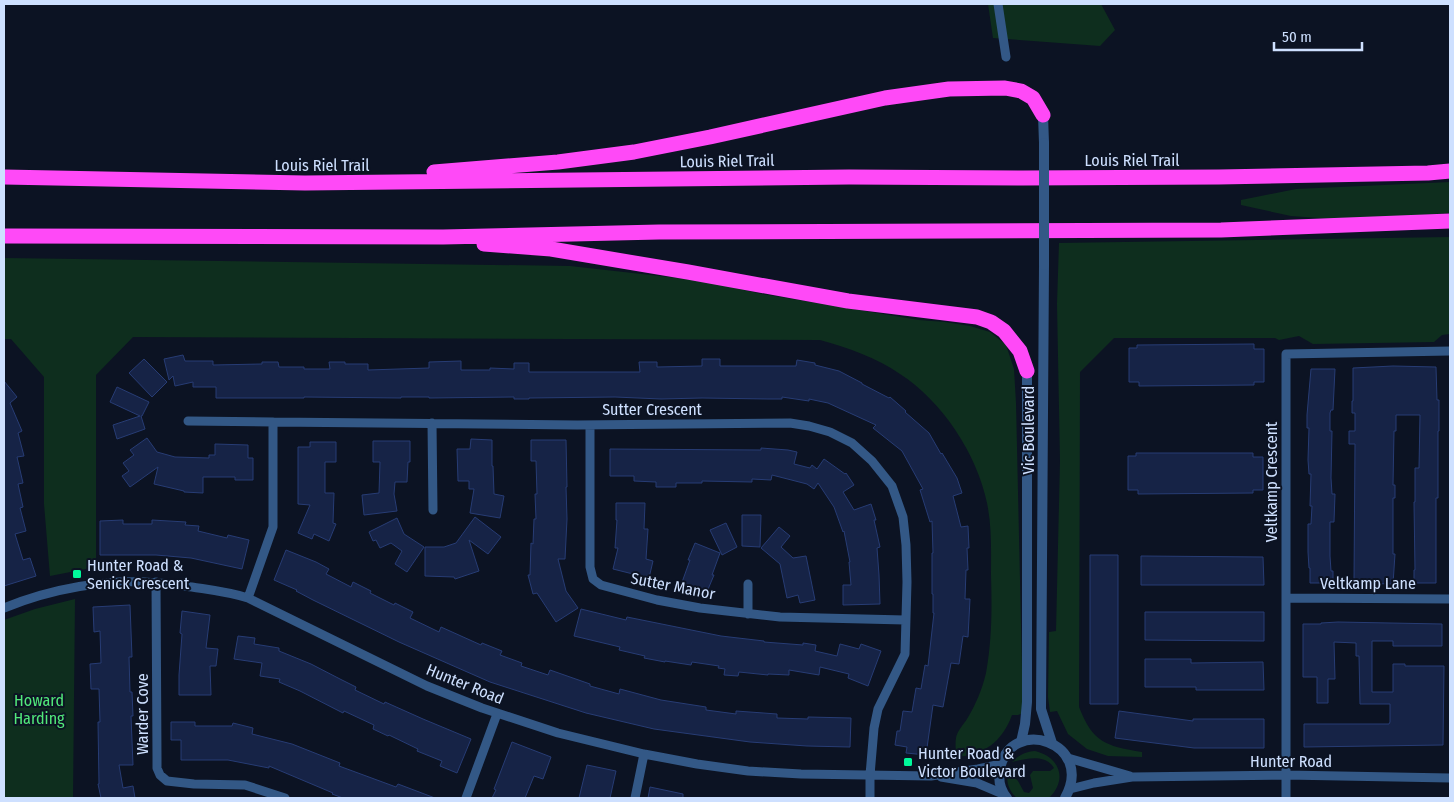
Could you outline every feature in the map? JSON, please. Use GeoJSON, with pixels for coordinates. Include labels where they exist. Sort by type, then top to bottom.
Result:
{"type":"FeatureCollection","features":[{"type":"Feature","properties":{"kind":"highway"},"geometry":{"type":"LineString","coordinates":[[305,183],[558,162],[634,152],[885,98],[949,89],[1005,88],[1021,91],[1033,98],[1043,115]]}},
{"type":"Feature","properties":{"kind":"highway","name":"Louis Riel Trail"},"geometry":{"type":"LineString","coordinates":[[4,177],[305,183],[849,177],[1219,177],[1450,171]]}},
{"type":"Feature","properties":{"kind":"highway"},"geometry":{"type":"LineString","coordinates":[[4,236],[443,237],[659,232],[1221,230],[1450,221]]}},
{"type":"Feature","properties":{"kind":"highway"},"geometry":{"type":"LineString","coordinates":[[443,237],[466,243],[551,249],[848,301],[977,317],[991,322],[1004,331],[1020,351],[1027,371]]}},
{"type":"Feature","properties":{"kind":"street"},"geometry":{"type":"LineString","coordinates":[[998,4],[1006,57]]}},
{"type":"Feature","properties":{"kind":"street","name":"Vic Boulevard"},"geometry":{"type":"LineString","coordinates":[[1043,115],[1044,264],[1041,709],[1052,743]]}},
{"type":"Feature","properties":{"kind":"street","name":"Veltkamp Crescent"},"geometry":{"type":"LineString","coordinates":[[1286,798],[1286,354],[1450,351]]}},
{"type":"Feature","properties":{"kind":"street","name":"Vic Boulevard"},"geometry":{"type":"LineString","coordinates":[[1021,742],[1027,702],[1027,371]]}},
{"type":"Feature","properties":{"kind":"street","name":"Sutter Crescent"},"geometry":{"type":"LineString","coordinates":[[188,421],[590,425],[790,423],[830,432],[852,443],[872,461],[892,486],[903,517],[906,545],[905,654],[878,709],[874,728],[870,798]]}},
{"type":"Feature","properties":{"kind":"street"},"geometry":{"type":"LineString","coordinates":[[248,598],[273,527],[273,422]]}},
{"type":"Feature","properties":{"kind":"street"},"geometry":{"type":"LineString","coordinates":[[432,423],[434,510]]}},
{"type":"Feature","properties":{"kind":"street","name":"Sutter Manor"},"geometry":{"type":"LineString","coordinates":[[590,425],[590,567],[593,579],[601,585],[657,600],[748,614],[780,617],[905,620]]}},
{"type":"Feature","properties":{"kind":"street","name":"Hunter Road"},"geometry":{"type":"LineString","coordinates":[[4,608],[18,602],[87,585],[156,582],[226,592],[248,598],[427,686],[497,714],[558,733],[644,754],[697,764],[748,771],[801,774],[931,776],[977,783],[1005,796]]}},
{"type":"Feature","properties":{"kind":"street","name":"Warder Cove"},"geometry":{"type":"LineString","coordinates":[[156,582],[157,768],[160,774],[167,781],[245,785],[285,798]]}},
{"type":"Feature","properties":{"kind":"street"},"geometry":{"type":"LineString","coordinates":[[748,584],[748,614]]}},
{"type":"Feature","properties":{"kind":"street","name":"Veltkamp Lane"},"geometry":{"type":"LineString","coordinates":[[1286,598],[1450,599]]}},
{"type":"Feature","properties":{"kind":"street"},"geometry":{"type":"LineString","coordinates":[[466,798],[497,714]]}},
{"type":"Feature","properties":{"kind":"street"},"geometry":{"type":"LineString","coordinates":[[1005,796],[1000,784],[999,774],[1005,755],[1021,742],[1031,739],[1052,743],[1061,749],[1068,758],[1072,768],[1072,779],[1068,794]]}},
{"type":"Feature","properties":{"kind":"street"},"geometry":{"type":"LineString","coordinates":[[635,798],[644,754]]}},
{"type":"Feature","properties":{"kind":"street","name":"Hunter Road"},"geometry":{"type":"LineString","coordinates":[[1068,758],[1132,777]]}},
{"type":"Feature","properties":{"kind":"street","name":"Hunter Road"},"geometry":{"type":"LineString","coordinates":[[931,776],[1001,764]]}},
{"type":"Feature","properties":{"kind":"street","name":"Hunter Road"},"geometry":{"type":"LineString","coordinates":[[1068,794],[1132,777],[1286,775],[1450,778]]}},
{"type":"Feature","properties":{"kind":"green space"},"geometry":{"type":"Polygon","coordinates":[[[988,4],[1101,4],[1115,30],[1100,46],[993,38],[988,4]]]}},
{"type":"Feature","properties":{"kind":"green space"},"geometry":{"type":"Polygon","coordinates":[[[1450,182],[1450,213],[1346,220],[1291,216],[1241,205],[1241,200],[1296,189],[1450,182]]]}},
{"type":"Feature","properties":{"kind":"green space"},"geometry":{"type":"Polygon","coordinates":[[[1450,237],[1450,334],[1442,335],[1434,342],[1313,344],[1299,336],[1279,340],[1275,338],[1114,338],[1080,372],[1079,707],[1090,728],[1102,741],[1119,748],[1142,752],[1142,757],[1108,756],[1087,749],[1068,734],[1057,711],[1050,712],[1048,697],[1049,632],[1056,631],[1060,461],[1057,304],[1059,243],[1450,237]]]}},
{"type":"Feature","properties":{"kind":"green space"},"geometry":{"type":"Polygon","coordinates":[[[4,258],[570,266],[704,281],[762,294],[919,320],[970,326],[990,332],[1006,345],[1014,369],[1023,713],[1012,715],[1003,733],[991,745],[975,753],[956,757],[957,735],[981,691],[986,673],[989,648],[991,539],[989,512],[982,484],[975,466],[956,430],[930,399],[915,385],[891,368],[872,358],[820,340],[133,337],[96,375],[96,567],[50,576],[44,504],[44,377],[11,339],[4,339],[4,258]]]}},
{"type":"Feature","properties":{"kind":"green space","name":"Howard Harding"},"geometry":{"type":"Polygon","coordinates":[[[75,599],[73,798],[4,798],[4,620],[35,609],[75,599]]]}},
{"type":"Feature","properties":{"kind":"green space"},"geometry":{"type":"Polygon","coordinates":[[[1035,751],[1044,754],[1055,764],[1060,777],[1058,784],[1049,798],[1017,798],[1008,786],[1008,770],[1018,781],[1024,792],[1029,793],[1033,788],[1030,775],[1033,771],[1050,771],[1054,768],[1045,760],[1034,758],[1012,762],[1022,754],[1035,751]]]}},
{"type":"Feature","properties":{"kind":"building"},"geometry":{"type":"Polygon","coordinates":[[[1254,344],[1254,349],[1264,349],[1264,382],[1254,382],[1254,385],[1139,386],[1139,382],[1129,382],[1129,348],[1137,348],[1137,345],[1254,344]]]}},
{"type":"Feature","properties":{"kind":"building"},"geometry":{"type":"Polygon","coordinates":[[[183,355],[185,361],[213,361],[213,365],[278,362],[279,367],[304,367],[304,369],[330,369],[329,362],[368,364],[368,370],[429,368],[429,362],[461,361],[461,370],[514,369],[514,363],[529,363],[529,372],[640,372],[639,362],[657,362],[657,367],[702,366],[702,359],[720,359],[720,366],[796,366],[797,360],[815,363],[815,365],[839,371],[890,397],[929,433],[942,453],[957,478],[962,493],[953,496],[961,527],[968,526],[969,548],[967,548],[968,570],[966,570],[965,599],[970,599],[968,637],[963,636],[959,664],[951,663],[943,707],[933,705],[926,755],[906,753],[907,747],[895,745],[897,731],[900,731],[903,711],[912,712],[916,688],[921,689],[925,665],[928,666],[934,613],[932,594],[932,521],[930,522],[920,490],[923,489],[902,451],[873,428],[876,425],[828,403],[809,399],[809,401],[782,397],[782,399],[615,397],[529,399],[514,399],[514,397],[216,398],[216,387],[193,387],[193,382],[175,386],[173,376],[169,380],[164,359],[183,355]]]}},
{"type":"Feature","properties":{"kind":"building"},"geometry":{"type":"Polygon","coordinates":[[[144,359],[167,382],[152,397],[129,373],[144,359]]]}},
{"type":"Feature","properties":{"kind":"building"},"geometry":{"type":"Polygon","coordinates":[[[1393,366],[1436,367],[1439,431],[1438,498],[1436,498],[1436,583],[1414,583],[1415,468],[1419,468],[1420,415],[1396,415],[1393,485],[1395,485],[1395,498],[1393,498],[1393,554],[1395,554],[1393,584],[1354,583],[1355,444],[1349,444],[1349,431],[1355,431],[1355,413],[1352,413],[1353,368],[1393,366]]]}},
{"type":"Feature","properties":{"kind":"building"},"geometry":{"type":"Polygon","coordinates":[[[1311,369],[1335,369],[1333,410],[1330,413],[1330,431],[1332,431],[1331,478],[1332,494],[1335,494],[1334,522],[1330,522],[1330,556],[1333,583],[1310,583],[1308,524],[1311,524],[1312,506],[1310,506],[1311,474],[1309,474],[1308,460],[1309,428],[1307,428],[1307,415],[1311,369]]]}},
{"type":"Feature","properties":{"kind":"building"},"geometry":{"type":"Polygon","coordinates":[[[4,381],[17,397],[10,403],[22,431],[18,433],[24,456],[17,457],[23,483],[18,484],[23,507],[20,508],[26,531],[15,534],[23,560],[30,558],[36,576],[4,586],[4,381]]]}},
{"type":"Feature","properties":{"kind":"building"},"geometry":{"type":"Polygon","coordinates":[[[117,387],[149,402],[141,416],[145,429],[117,439],[113,425],[140,416],[110,402],[117,387]]]}},
{"type":"Feature","properties":{"kind":"building"},"geometry":{"type":"Polygon","coordinates":[[[147,438],[157,452],[175,457],[209,458],[209,455],[215,455],[215,444],[248,445],[248,458],[253,458],[253,480],[235,480],[235,477],[203,477],[203,493],[184,492],[154,484],[158,467],[130,487],[122,476],[129,471],[123,463],[134,455],[130,450],[147,438]]]}},
{"type":"Feature","properties":{"kind":"building"},"geometry":{"type":"Polygon","coordinates":[[[471,439],[492,440],[494,494],[504,496],[500,518],[470,513],[474,489],[469,489],[469,481],[458,481],[457,449],[470,449],[471,439]]]}},
{"type":"Feature","properties":{"kind":"building"},"geometry":{"type":"Polygon","coordinates":[[[531,440],[566,440],[567,519],[565,559],[558,559],[566,591],[578,608],[556,622],[537,593],[533,594],[528,575],[530,575],[534,519],[536,519],[535,494],[537,494],[536,461],[531,461],[531,440]]]}},
{"type":"Feature","properties":{"kind":"building"},"geometry":{"type":"Polygon","coordinates":[[[373,441],[410,441],[410,462],[408,462],[407,482],[395,482],[394,494],[397,511],[364,515],[362,495],[379,493],[380,462],[373,462],[373,441]]]}},
{"type":"Feature","properties":{"kind":"building"},"geometry":{"type":"Polygon","coordinates":[[[310,442],[336,442],[336,462],[325,462],[325,493],[334,493],[333,523],[336,524],[329,541],[314,534],[312,539],[298,533],[310,505],[298,504],[298,447],[310,447],[310,442]]]}},
{"type":"Feature","properties":{"kind":"building"},"geometry":{"type":"Polygon","coordinates":[[[761,448],[797,452],[794,464],[810,468],[812,465],[817,469],[824,459],[846,473],[854,485],[843,492],[854,510],[871,504],[876,520],[874,520],[880,547],[877,548],[880,604],[843,605],[843,585],[851,585],[850,562],[844,531],[834,507],[818,483],[814,489],[807,484],[772,475],[771,480],[752,479],[752,482],[702,481],[702,483],[676,483],[676,487],[656,487],[656,482],[634,481],[634,476],[610,476],[610,449],[761,450],[761,448]]]}},
{"type":"Feature","properties":{"kind":"building"},"geometry":{"type":"Polygon","coordinates":[[[1136,453],[1253,453],[1253,457],[1263,457],[1263,490],[1253,490],[1253,493],[1138,494],[1138,490],[1128,490],[1128,456],[1136,456],[1136,453]]]}},
{"type":"Feature","properties":{"kind":"building"},"geometry":{"type":"Polygon","coordinates":[[[616,503],[645,503],[644,529],[648,529],[646,559],[653,561],[649,578],[613,569],[618,548],[615,548],[616,503]]]}},
{"type":"Feature","properties":{"kind":"building"},"geometry":{"type":"Polygon","coordinates":[[[742,515],[761,515],[760,547],[742,546],[742,515]]]}},
{"type":"Feature","properties":{"kind":"building"},"geometry":{"type":"Polygon","coordinates":[[[475,517],[501,537],[488,554],[469,540],[479,571],[455,579],[454,577],[425,576],[425,547],[444,547],[456,543],[475,517]]]}},
{"type":"Feature","properties":{"kind":"building"},"geometry":{"type":"Polygon","coordinates":[[[397,518],[404,534],[424,547],[407,572],[395,564],[402,551],[391,543],[380,548],[376,540],[373,541],[369,532],[397,518]]]}},
{"type":"Feature","properties":{"kind":"building"},"geometry":{"type":"Polygon","coordinates":[[[123,520],[123,524],[152,524],[152,520],[186,522],[185,525],[199,526],[198,531],[227,538],[228,535],[249,540],[242,569],[191,558],[156,555],[100,555],[100,521],[123,520]]]}},
{"type":"Feature","properties":{"kind":"building"},"geometry":{"type":"Polygon","coordinates":[[[726,523],[737,547],[722,555],[710,530],[726,523]]]}},
{"type":"Feature","properties":{"kind":"building"},"geometry":{"type":"Polygon","coordinates":[[[779,527],[790,536],[781,547],[793,558],[806,556],[815,600],[800,603],[798,595],[787,598],[780,564],[761,548],[779,527]]]}},
{"type":"Feature","properties":{"kind":"building"},"geometry":{"type":"Polygon","coordinates":[[[695,543],[720,553],[706,594],[681,585],[695,543]]]}},
{"type":"Feature","properties":{"kind":"building"},"geometry":{"type":"Polygon","coordinates":[[[286,550],[329,569],[326,574],[351,587],[353,582],[394,605],[395,603],[413,612],[410,618],[439,632],[441,627],[481,645],[482,643],[502,651],[500,655],[522,663],[521,666],[548,675],[550,670],[590,684],[590,686],[619,694],[620,689],[661,700],[706,707],[706,710],[736,714],[736,711],[777,714],[777,718],[851,718],[850,747],[750,742],[654,729],[586,713],[490,682],[399,642],[274,580],[286,550]]]}},
{"type":"Feature","properties":{"kind":"building"},"geometry":{"type":"Polygon","coordinates":[[[1090,555],[1118,555],[1118,704],[1090,704],[1090,555]]]}},
{"type":"Feature","properties":{"kind":"building"},"geometry":{"type":"Polygon","coordinates":[[[1141,556],[1263,557],[1264,585],[1141,585],[1141,556]]]}},
{"type":"Feature","properties":{"kind":"building"},"geometry":{"type":"Polygon","coordinates":[[[130,605],[132,657],[129,657],[133,716],[131,716],[133,765],[119,765],[123,788],[133,786],[135,798],[101,798],[98,784],[99,689],[91,689],[90,664],[101,663],[100,631],[94,632],[93,607],[130,605]]]}},
{"type":"Feature","properties":{"kind":"building"},"geometry":{"type":"Polygon","coordinates":[[[581,609],[626,620],[627,617],[721,636],[764,642],[816,645],[815,651],[837,656],[840,644],[859,649],[861,644],[881,651],[868,686],[848,678],[849,674],[820,667],[819,675],[789,670],[789,675],[739,672],[738,676],[724,675],[725,669],[718,668],[719,666],[692,662],[691,665],[644,658],[645,656],[619,650],[620,647],[574,636],[581,609]]]}},
{"type":"Feature","properties":{"kind":"building"},"geometry":{"type":"Polygon","coordinates":[[[182,611],[210,615],[206,648],[218,649],[216,666],[210,666],[211,695],[179,695],[182,611]]]}},
{"type":"Feature","properties":{"kind":"building"},"geometry":{"type":"Polygon","coordinates":[[[1145,612],[1264,612],[1264,641],[1145,640],[1145,612]]]}},
{"type":"Feature","properties":{"kind":"building"},"geometry":{"type":"Polygon","coordinates":[[[1338,622],[1442,624],[1442,646],[1393,646],[1393,641],[1372,641],[1372,692],[1393,692],[1393,664],[1405,664],[1405,666],[1444,666],[1443,745],[1304,747],[1304,724],[1389,724],[1390,722],[1390,704],[1360,704],[1359,656],[1356,656],[1356,643],[1334,642],[1335,679],[1328,679],[1328,703],[1317,703],[1317,677],[1303,677],[1303,624],[1338,622]]]}},
{"type":"Feature","properties":{"kind":"building"},"geometry":{"type":"Polygon","coordinates":[[[238,636],[255,638],[254,644],[279,648],[279,651],[311,664],[356,687],[355,690],[384,704],[385,702],[471,739],[457,773],[440,766],[442,761],[373,729],[374,725],[344,711],[343,713],[279,682],[280,679],[260,676],[262,663],[234,659],[238,636]]]}},
{"type":"Feature","properties":{"kind":"building"},"geometry":{"type":"Polygon","coordinates":[[[1145,659],[1191,659],[1191,663],[1263,662],[1264,690],[1196,690],[1196,687],[1145,687],[1145,659]]]}},
{"type":"Feature","properties":{"kind":"building"},"geometry":{"type":"Polygon","coordinates":[[[1119,711],[1193,721],[1193,719],[1264,719],[1264,748],[1194,748],[1115,738],[1119,711]]]}},
{"type":"Feature","properties":{"kind":"building"},"geometry":{"type":"Polygon","coordinates":[[[171,722],[195,722],[195,726],[232,726],[233,723],[253,728],[252,734],[292,744],[340,763],[339,766],[396,787],[398,784],[435,798],[343,798],[269,766],[269,768],[228,760],[181,760],[181,740],[171,740],[171,722]]]}},
{"type":"Feature","properties":{"kind":"building"},"geometry":{"type":"Polygon","coordinates":[[[512,742],[551,757],[543,779],[534,776],[525,798],[492,798],[496,790],[494,789],[512,742]]]}},
{"type":"Feature","properties":{"kind":"building"},"geometry":{"type":"Polygon","coordinates":[[[587,765],[616,771],[610,798],[579,798],[587,765]]]}},
{"type":"Feature","properties":{"kind":"building"},"geometry":{"type":"Polygon","coordinates":[[[650,787],[683,794],[683,798],[648,798],[650,787]]]}},
{"type":"Feature","properties":{"kind":"place","name":"Hunter Road & Senick Crescent"},"geometry":{"type":"Point","coordinates":[77,574]}},
{"type":"Feature","properties":{"kind":"place","name":"Hunter Road & Victor Boulevard"},"geometry":{"type":"Point","coordinates":[908,762]}}]}
